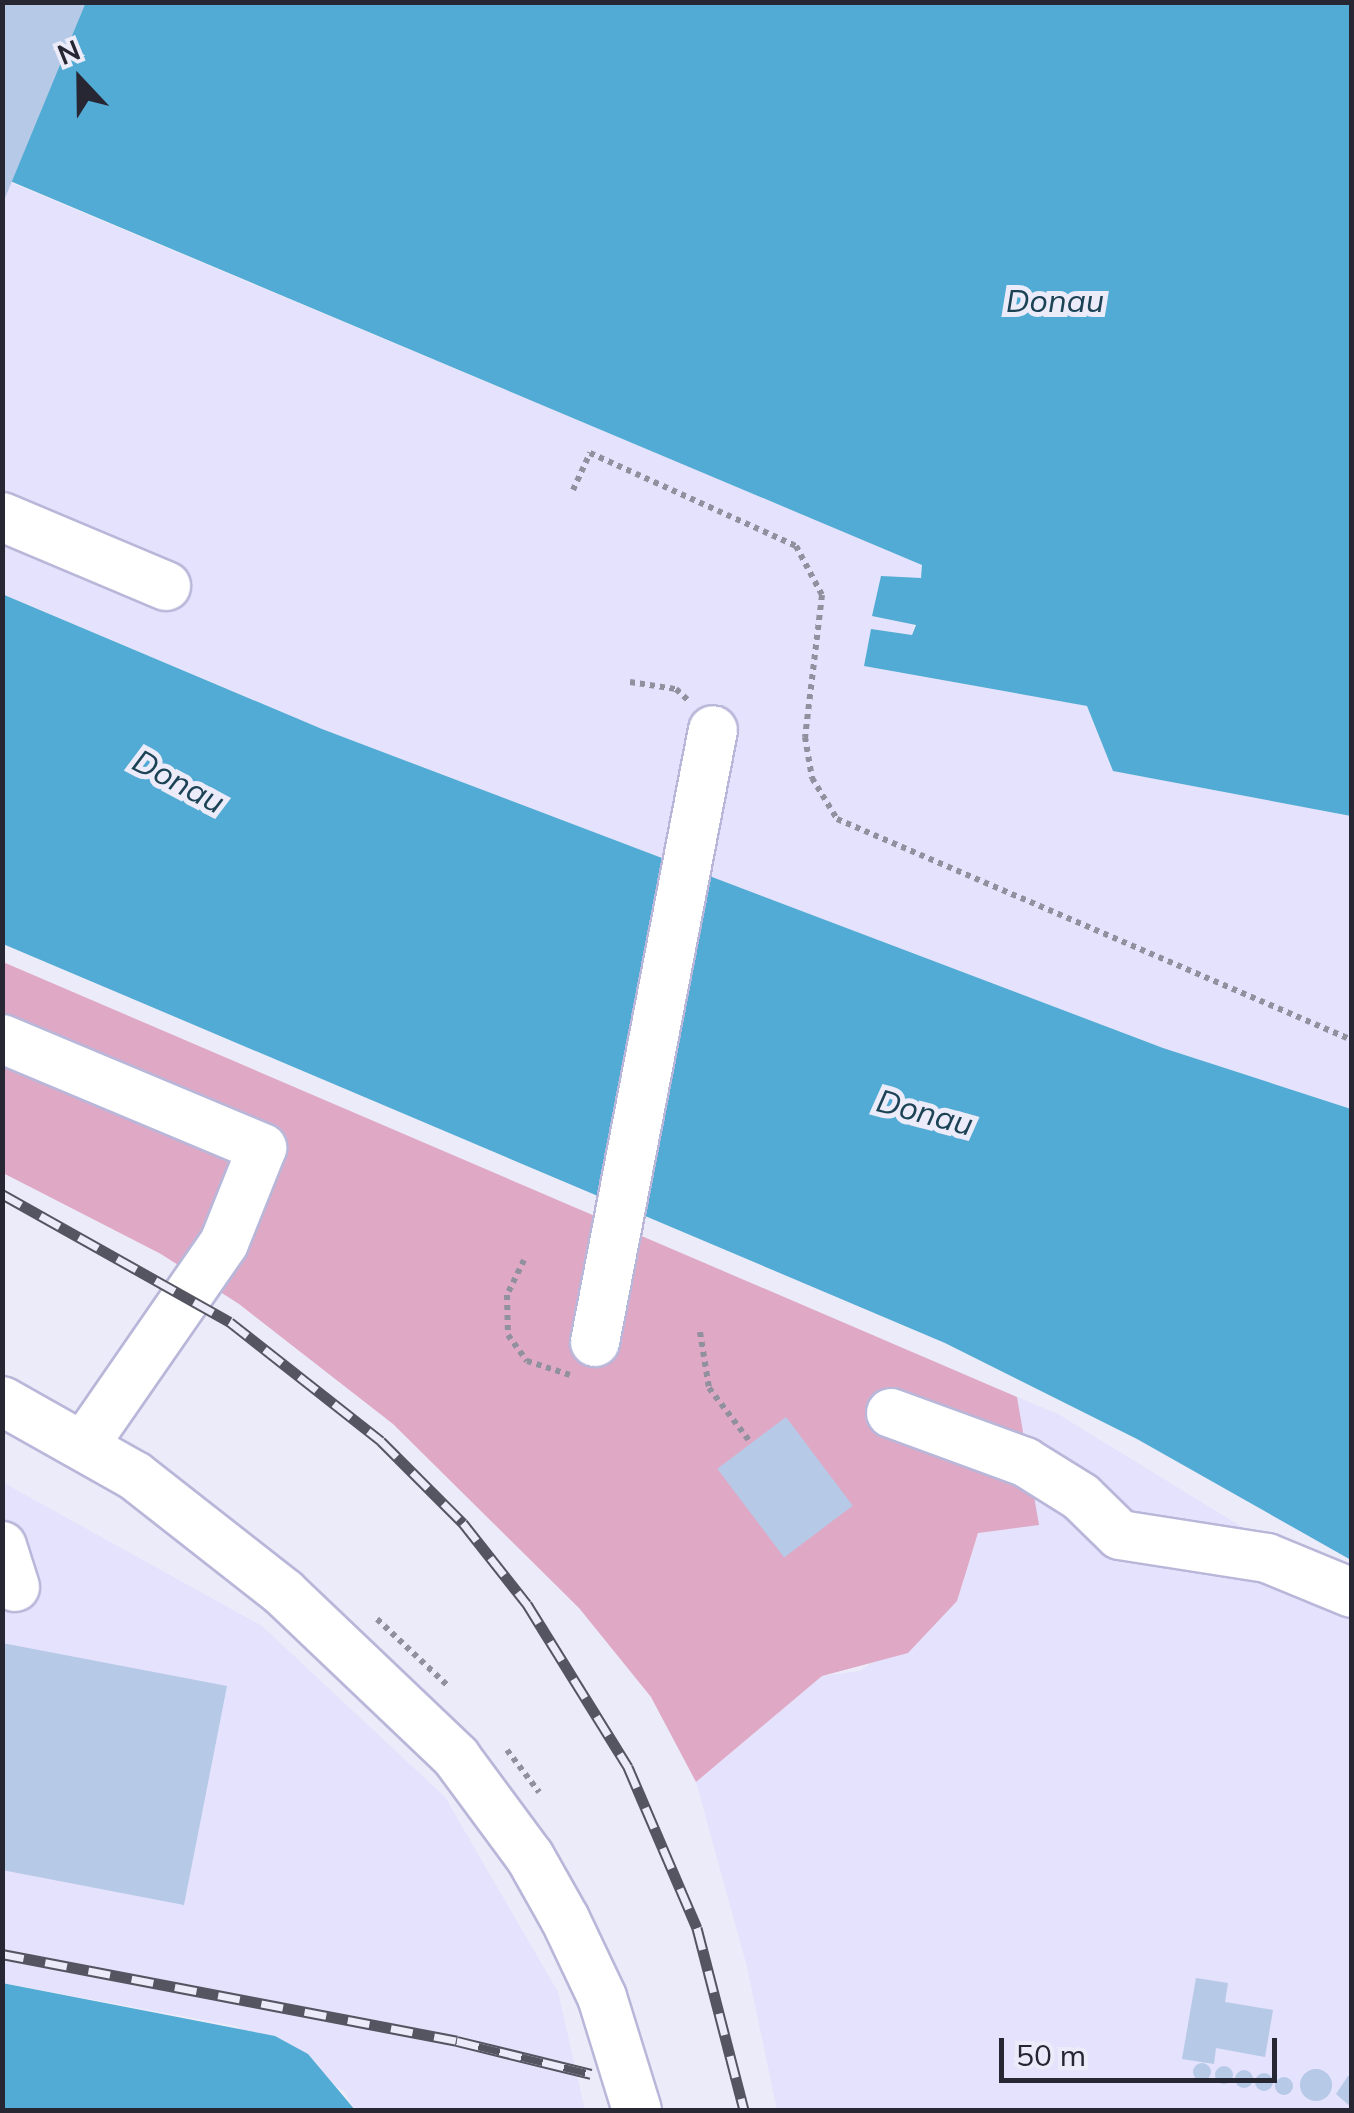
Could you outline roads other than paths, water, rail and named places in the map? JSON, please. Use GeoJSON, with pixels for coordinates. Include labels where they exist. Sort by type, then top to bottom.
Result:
{"type":"FeatureCollection","features":[{"type":"Feature","properties":{"kind":"street"},"geometry":{"type":"LineString","coordinates":[[2,518],[166,586]]}},
{"type":"Feature","properties":{"kind":"street"},"geometry":{"type":"LineString","coordinates":[[596,1342],[713,730]]}},
{"type":"Feature","properties":{"kind":"street"},"geometry":{"type":"LineString","coordinates":[[2,1039],[262,1148],[224,1243],[85,1444]]}},
{"type":"Feature","properties":{"kind":"street"},"geometry":{"type":"LineString","coordinates":[[2,1401],[85,1444],[284,1593],[456,1757],[530,1857],[565,1919],[602,1997],[636,2110]]}},
{"type":"Feature","properties":{"kind":"street"},"geometry":{"type":"LineString","coordinates":[[892,1413],[1025,1462],[1081,1497],[1120,1535],[1268,1558],[1352,1592]]}},
{"type":"Feature","properties":{"kind":"water","name":"Donau"},"geometry":{"type":"Polygon","coordinates":[[[2,3],[1351,3],[1351,816],[1113,771],[1087,706],[864,666],[871,629],[912,635],[916,625],[872,616],[881,576],[921,578],[922,565],[3,178],[2,3]]]}},
{"type":"Feature","properties":{"kind":"water","name":"Donau"},"geometry":{"type":"Polygon","coordinates":[[[2,594],[322,729],[1163,1048],[1351,1109],[1351,1560],[1137,1439],[945,1343],[3,944],[2,594]]]}},
{"type":"Feature","properties":{"kind":"water"},"geometry":{"type":"Polygon","coordinates":[[[2,1983],[275,2036],[308,2054],[355,2110],[3,2110],[2,1983]]]}},
{"type":"Feature","properties":{"kind":"railway"},"geometry":{"type":"LineString","coordinates":[[2,1194],[230,1322],[381,1441],[463,1523],[527,1604],[628,1767],[697,1928],[744,2110]]}},
{"type":"Feature","properties":{"kind":"railway"},"geometry":{"type":"LineString","coordinates":[[2,1954],[457,2041],[591,2074]]}}]}
